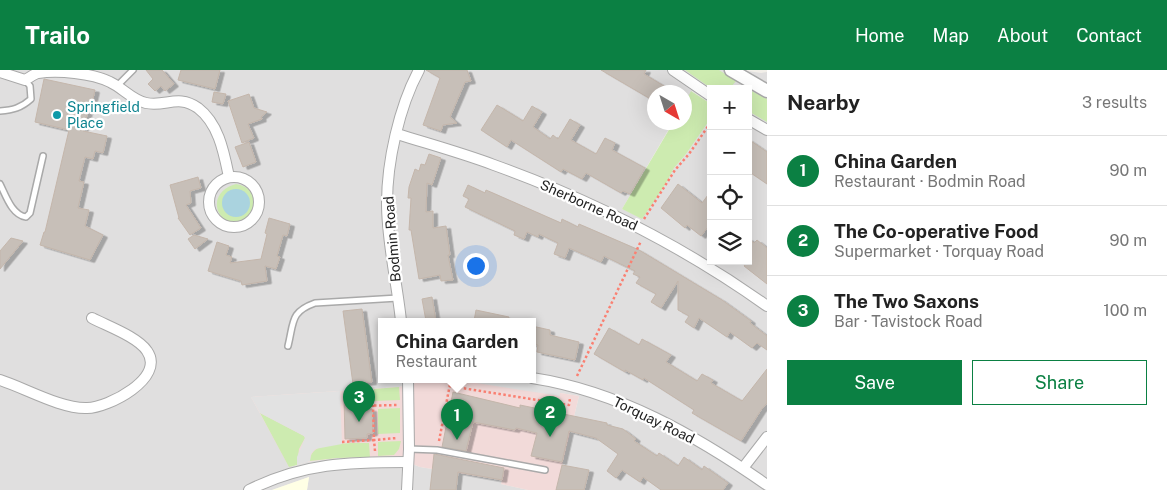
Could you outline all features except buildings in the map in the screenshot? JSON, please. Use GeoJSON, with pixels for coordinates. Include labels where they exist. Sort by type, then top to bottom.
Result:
{"type":"FeatureCollection","features":[{"type":"Feature","properties":{"kind":"street","name":"Bodmin Road"},"geometry":{"type":"LineString","coordinates":[[401,318],[390,242],[387,203],[390,167],[397,134],[406,102],[419,70]]}},
{"type":"Feature","properties":{"kind":"street"},"geometry":{"type":"LineString","coordinates":[[673,70],[707,93]]}},
{"type":"Feature","properties":{"kind":"street"},"geometry":{"type":"LineString","coordinates":[[731,70],[767,91]]}},
{"type":"Feature","properties":{"kind":"street"},"geometry":{"type":"LineString","coordinates":[[0,72],[25,80],[38,73],[82,73],[98,77],[134,98],[148,103],[179,100],[187,102],[200,110],[211,123],[220,139],[229,177]]}},
{"type":"Feature","properties":{"kind":"street"},"geometry":{"type":"LineString","coordinates":[[752,121],[767,130]]}},
{"type":"Feature","properties":{"kind":"street","name":"Sherborne Road"},"geometry":{"type":"LineString","coordinates":[[397,134],[493,164],[577,198],[638,227],[704,264],[767,306]]}},
{"type":"Feature","properties":{"kind":"street"},"geometry":{"type":"LineString","coordinates":[[229,177],[240,177],[248,180],[254,185],[260,200],[256,216],[249,223],[240,227],[228,227],[218,222],[211,212],[209,204],[213,188],[218,182],[229,177]]}},
{"type":"Feature","properties":{"kind":"street"},"geometry":{"type":"LineString","coordinates":[[0,380],[77,408],[100,407],[134,389],[146,376],[151,362],[148,353],[143,346],[92,318]]}},
{"type":"Feature","properties":{"kind":"street","name":"Torquay Road"},"geometry":{"type":"LineString","coordinates":[[536,379],[572,385],[620,402],[684,433],[743,468],[767,485]]}},
{"type":"Feature","properties":{"kind":"street"},"geometry":{"type":"LineString","coordinates":[[407,490],[409,449],[408,383]]}},
{"type":"Feature","properties":{"kind":"street"},"geometry":{"type":"LineString","coordinates":[[743,468],[767,438]]}},
{"type":"Feature","properties":{"kind":"street"},"geometry":{"type":"LineString","coordinates":[[249,490],[275,478],[315,467],[353,462],[408,462]]}},
{"type":"Feature","properties":{"kind":"lane"},"geometry":{"type":"LineString","coordinates":[[116,86],[133,70]]}},
{"type":"Feature","properties":{"kind":"lane"},"geometry":{"type":"LineString","coordinates":[[0,111],[13,110],[24,106],[31,99],[32,92],[25,80]]}},
{"type":"Feature","properties":{"kind":"lane"},"geometry":{"type":"LineString","coordinates":[[0,184],[15,212],[26,218],[30,213],[42,156]]}},
{"type":"Feature","properties":{"kind":"lane"},"geometry":{"type":"LineString","coordinates":[[288,346],[296,313],[303,308],[315,303],[398,298]]}},
{"type":"Feature","properties":{"kind":"lane"},"geometry":{"type":"LineString","coordinates":[[409,449],[437,450],[544,470]]}},
{"type":"Feature","properties":{"kind":"path"},"geometry":{"type":"LineString","coordinates":[[449,386],[570,405],[572,385],[643,238],[638,227],[678,166],[689,154],[707,128]]}},
{"type":"Feature","properties":{"kind":"path"},"geometry":{"type":"LineString","coordinates":[[437,450],[450,383]]}},
{"type":"Feature","properties":{"kind":"path"},"geometry":{"type":"LineString","coordinates":[[359,406],[409,404]]}},
{"type":"Feature","properties":{"kind":"path"},"geometry":{"type":"LineString","coordinates":[[373,405],[375,461]]}},
{"type":"Feature","properties":{"kind":"path"},"geometry":{"type":"LineString","coordinates":[[342,442],[409,438]]}},
{"type":"Feature","properties":{"kind":"shaded area"},"geometry":{"type":"Polygon","coordinates":[[[0,70],[741,70],[767,72],[767,490],[556,490],[579,396],[495,383],[536,383],[536,318],[378,318],[378,383],[416,383],[399,387],[251,397],[272,435],[295,466],[306,462],[337,458],[392,456],[420,467],[502,480],[501,484],[528,490],[307,490],[309,477],[272,490],[0,490],[0,70]]]}},
{"type":"Feature","properties":{"kind":"shaded area"},"geometry":{"type":"Polygon","coordinates":[[[536,379],[560,382],[560,396],[477,383],[536,383],[536,379]]]}},
{"type":"Feature","properties":{"kind":"shaded area"},"geometry":{"type":"Polygon","coordinates":[[[416,383],[495,383],[579,396],[556,490],[528,490],[501,484],[502,480],[420,467],[392,456],[337,458],[306,462],[289,467],[251,397],[399,387],[416,383]]]}},
{"type":"Feature","properties":{"kind":"shaded area"},"geometry":{"type":"Polygon","coordinates":[[[340,391],[342,444],[315,449],[311,454],[310,461],[297,465],[297,457],[305,438],[304,436],[260,413],[251,397],[340,391]]]}},
{"type":"Feature","properties":{"kind":"shaded area"},"geometry":{"type":"Polygon","coordinates":[[[309,477],[307,490],[272,490],[289,484],[309,477]]]}},
{"type":"Feature","properties":{"kind":"green space"},"geometry":{"type":"Polygon","coordinates":[[[685,70],[719,70],[736,81],[733,85],[707,85],[685,70]]]}},
{"type":"Feature","properties":{"kind":"green space"},"geometry":{"type":"Polygon","coordinates":[[[752,91],[767,99],[767,122],[752,113],[752,91]]]}},
{"type":"Feature","properties":{"kind":"green space"},"geometry":{"type":"Polygon","coordinates":[[[692,92],[707,101],[707,124],[674,168],[642,219],[622,209],[669,130],[692,130],[692,92]]]}},
{"type":"Feature","properties":{"kind":"green space"},"geometry":{"type":"Polygon","coordinates":[[[236,184],[246,187],[252,193],[255,200],[251,215],[239,223],[225,220],[217,208],[220,194],[236,184]]]}},
{"type":"Feature","properties":{"kind":"green space"},"geometry":{"type":"Polygon","coordinates":[[[399,387],[400,400],[374,401],[374,389],[399,387]]]}},
{"type":"Feature","properties":{"kind":"green space"},"geometry":{"type":"Polygon","coordinates":[[[400,408],[400,433],[378,434],[378,409],[400,408]]]}},
{"type":"Feature","properties":{"kind":"green space"},"geometry":{"type":"Polygon","coordinates":[[[260,413],[304,436],[305,438],[299,449],[297,465],[289,467],[260,413]]]}},
{"type":"Feature","properties":{"kind":"green space"},"geometry":{"type":"Polygon","coordinates":[[[401,441],[399,449],[394,455],[378,456],[378,442],[401,441]]]}},
{"type":"Feature","properties":{"kind":"green space"},"geometry":{"type":"Polygon","coordinates":[[[369,443],[370,457],[310,461],[314,451],[318,448],[340,444],[369,443]]]}},
{"type":"Feature","properties":{"kind":"water"},"geometry":{"type":"Polygon","coordinates":[[[236,189],[246,193],[250,203],[246,213],[236,217],[226,213],[222,203],[226,193],[236,189]]]}},
{"type":"Feature","properties":{"kind":"place","name":"Springfield Place"},"geometry":{"type":"Point","coordinates":[57,115]}},
{"type":"Feature","properties":{"kind":"place","name":"The Two Saxons"},"geometry":{"type":"Point","coordinates":[359,422]}},
{"type":"Feature","properties":{"kind":"place","name":"The Co-operative Food"},"geometry":{"type":"Point","coordinates":[550,437]}},
{"type":"Feature","properties":{"kind":"place","name":"China Garden"},"geometry":{"type":"Point","coordinates":[457,440]}}]}
